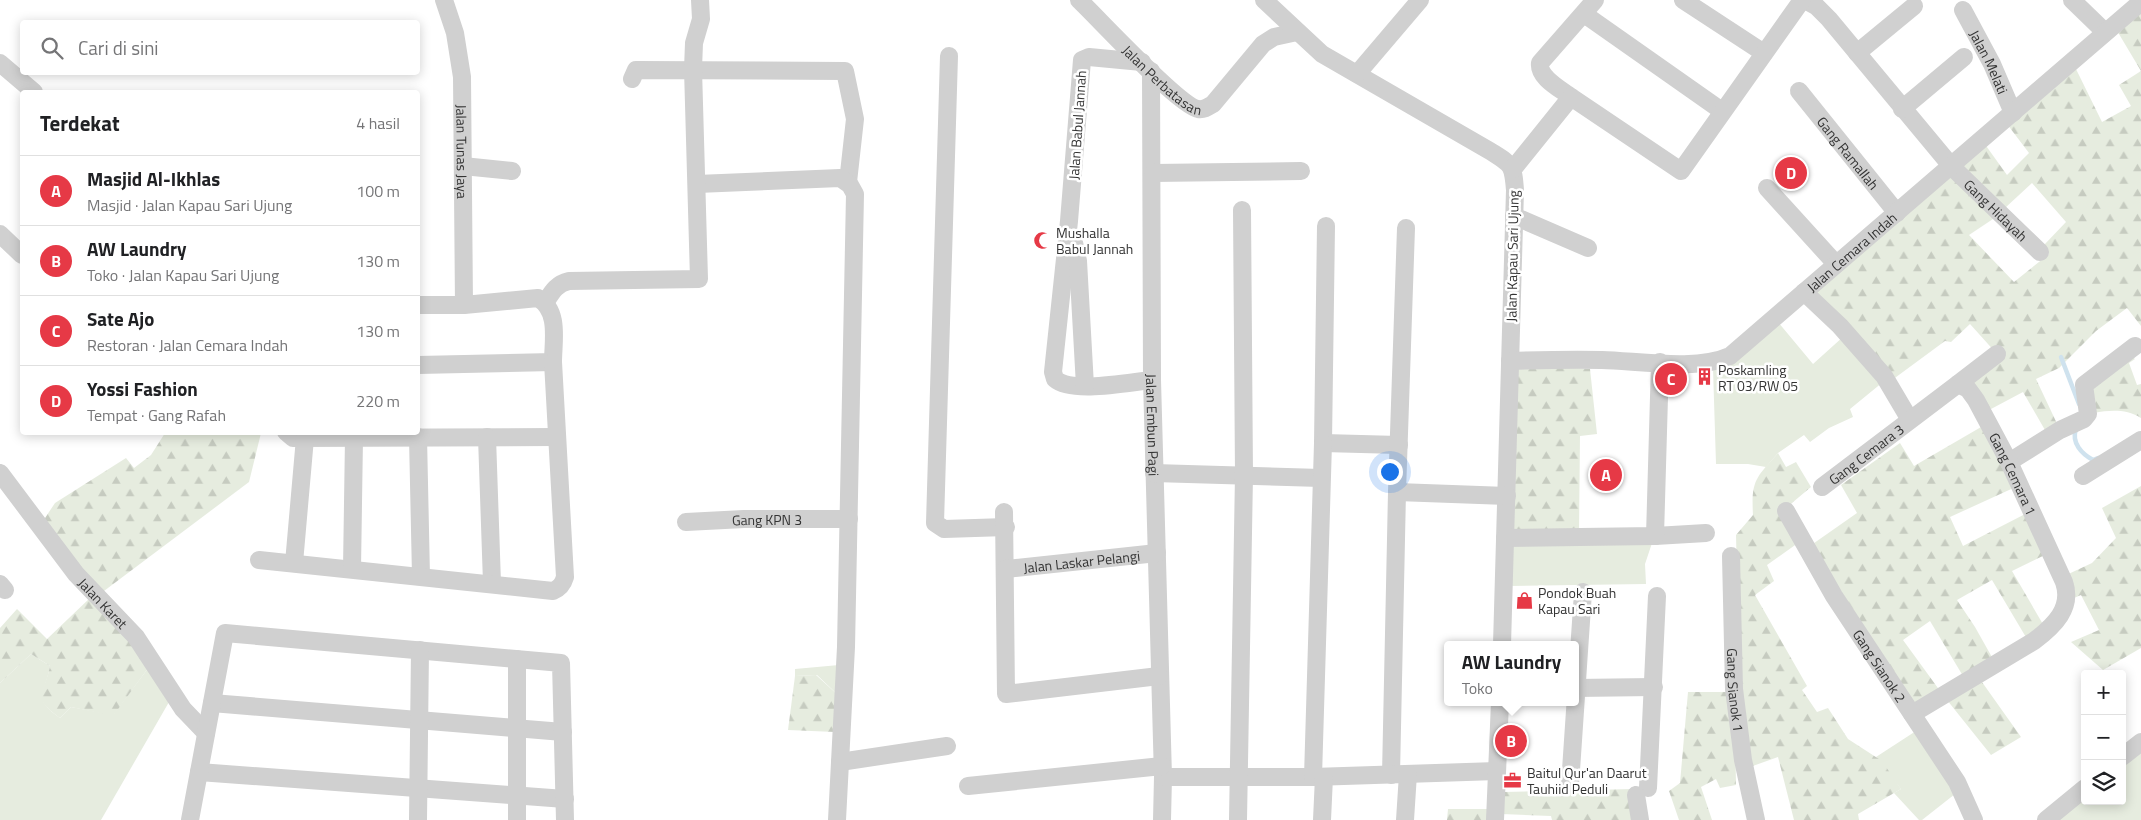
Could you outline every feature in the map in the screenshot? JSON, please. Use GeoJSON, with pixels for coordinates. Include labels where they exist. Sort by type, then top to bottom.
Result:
{"type":"FeatureCollection","features":[{"type":"Feature","properties":{"kind":"street","name":"Jalan Tunas Jaya"},"geometry":{"type":"LineString","coordinates":[[444,0],[455,32],[462,77],[464,305]]}},
{"type":"Feature","properties":{"kind":"street"},"geometry":{"type":"LineString","coordinates":[[545,302],[560,282],[568,280],[699,279],[693,69],[694,43],[701,19],[700,0]]}},
{"type":"Feature","properties":{"kind":"street","name":"Jalan Perbatasan"},"geometry":{"type":"LineString","coordinates":[[1080,0],[1146,67],[1194,107],[1205,108],[1213,104],[1263,44],[1274,37],[1297,32]]}},
{"type":"Feature","properties":{"kind":"street"},"geometry":{"type":"LineString","coordinates":[[1264,0],[1322,54],[1505,160],[1513,169],[1571,97]]}},
{"type":"Feature","properties":{"kind":"street"},"geometry":{"type":"LineString","coordinates":[[1358,74],[1420,0]]}},
{"type":"Feature","properties":{"kind":"street"},"geometry":{"type":"LineString","coordinates":[[1595,0],[1542,60],[1539,66],[1543,75],[1571,97],[1681,171],[1722,111],[1804,0]]}},
{"type":"Feature","properties":{"kind":"street"},"geometry":{"type":"LineString","coordinates":[[1683,0],[1764,53]]}},
{"type":"Feature","properties":{"kind":"street","name":"Gang Hidayah"},"geometry":{"type":"LineString","coordinates":[[1804,0],[1816,6],[1829,19],[1952,167],[2040,252]]}},
{"type":"Feature","properties":{"kind":"street"},"geometry":{"type":"LineString","coordinates":[[2072,0],[2105,32]]}},
{"type":"Feature","properties":{"kind":"street","name":"Jalan Cemara Indah"},"geometry":{"type":"LineString","coordinates":[[1510,361],[1702,363],[1716,362],[1730,356],[1952,167],[2141,2]]}},
{"type":"Feature","properties":{"kind":"street"},"geometry":{"type":"LineString","coordinates":[[1857,53],[1914,6]]}},
{"type":"Feature","properties":{"kind":"street","name":"Jalan Melati"},"geometry":{"type":"LineString","coordinates":[[1964,10],[1992,64],[2013,113]]}},
{"type":"Feature","properties":{"kind":"street"},"geometry":{"type":"LineString","coordinates":[[1584,14],[1722,111]]}},
{"type":"Feature","properties":{"kind":"street"},"geometry":{"type":"LineString","coordinates":[[949,56],[935,522],[937,526],[944,529],[1005,519],[1006,694],[1159,676]]}},
{"type":"Feature","properties":{"kind":"street","name":"Jalan Babul Jannah"},"geometry":{"type":"LineString","coordinates":[[1146,67],[1089,56],[1082,60],[1061,313],[1054,355],[1054,375],[1059,382],[1066,385],[1085,386],[1152,380]]}},
{"type":"Feature","properties":{"kind":"street"},"geometry":{"type":"LineString","coordinates":[[1902,109],[1964,57]]}},
{"type":"Feature","properties":{"kind":"street"},"geometry":{"type":"LineString","coordinates":[[0,63],[32,90]]}},
{"type":"Feature","properties":{"kind":"street","name":"Jalan Embun Pagi"},"geometry":{"type":"LineString","coordinates":[[1146,67],[1153,173],[1152,380],[1163,772],[1162,820]]}},
{"type":"Feature","properties":{"kind":"street"},"geometry":{"type":"LineString","coordinates":[[632,79],[636,70],[844,71],[855,119],[848,182]]}},
{"type":"Feature","properties":{"kind":"street","name":"Gang Ramallah"},"geometry":{"type":"LineString","coordinates":[[1799,91],[1897,213]]}},
{"type":"Feature","properties":{"kind":"street"},"geometry":{"type":"LineString","coordinates":[[463,166],[512,171]]}},
{"type":"Feature","properties":{"kind":"street","name":"Jalan Kapau Sari Ujung"},"geometry":{"type":"LineString","coordinates":[[1502,641],[1514,216],[1513,169]]}},
{"type":"Feature","properties":{"kind":"street"},"geometry":{"type":"LineString","coordinates":[[1153,173],[1301,171]]}},
{"type":"Feature","properties":{"kind":"street"},"geometry":{"type":"LineString","coordinates":[[697,184],[840,178],[848,182],[855,194],[846,647],[838,820]]}},
{"type":"Feature","properties":{"kind":"street"},"geometry":{"type":"LineString","coordinates":[[1767,188],[1836,264]]}},
{"type":"Feature","properties":{"kind":"street"},"geometry":{"type":"LineString","coordinates":[[1238,820],[1244,475],[1242,210]]}},
{"type":"Feature","properties":{"kind":"street"},"geometry":{"type":"LineString","coordinates":[[1514,216],[1588,248]]}},
{"type":"Feature","properties":{"kind":"street","name":"Jalan Babul Jannah"},"geometry":{"type":"LineString","coordinates":[[1069,220],[1078,261],[1085,386]]}},
{"type":"Feature","properties":{"kind":"street"},"geometry":{"type":"LineString","coordinates":[[1322,820],[1318,777],[1326,226]]}},
{"type":"Feature","properties":{"kind":"street"},"geometry":{"type":"LineString","coordinates":[[1391,775],[1397,492],[1406,228]]}},
{"type":"Feature","properties":{"kind":"street"},"geometry":{"type":"LineString","coordinates":[[0,234],[20,253]]}},
{"type":"Feature","properties":{"kind":"street"},"geometry":{"type":"LineString","coordinates":[[1804,292],[1840,326],[1884,376],[1910,420],[1997,354]]}},
{"type":"Feature","properties":{"kind":"street"},"geometry":{"type":"LineString","coordinates":[[259,560],[492,583],[552,591],[564,582],[553,362],[553,317],[545,302],[538,298],[464,305],[420,305]]}},
{"type":"Feature","properties":{"kind":"street"},"geometry":{"type":"LineString","coordinates":[[1061,313],[1081,314]]}},
{"type":"Feature","properties":{"kind":"street"},"geometry":{"type":"LineString","coordinates":[[2009,462],[2060,430],[2080,421],[2088,414],[2084,385],[2135,346]]}},
{"type":"Feature","properties":{"kind":"street"},"geometry":{"type":"LineString","coordinates":[[420,365],[553,362]]}},
{"type":"Feature","properties":{"kind":"street"},"geometry":{"type":"LineString","coordinates":[[1655,536],[1660,362]]}},
{"type":"Feature","properties":{"kind":"street","name":"Gang Cemara 1"},"geometry":{"type":"LineString","coordinates":[[1912,714],[2034,641],[2052,628],[2064,610],[2067,594],[2064,582],[2009,462],[1976,400],[1968,389],[1958,384]]}},
{"type":"Feature","properties":{"kind":"street","name":"Gang Cemara 3"},"geometry":{"type":"LineString","coordinates":[[1822,487],[1910,420]]}},
{"type":"Feature","properties":{"kind":"street"},"geometry":{"type":"LineString","coordinates":[[290,435],[293,438],[557,437]]}},
{"type":"Feature","properties":{"kind":"street"},"geometry":{"type":"LineString","coordinates":[[487,437],[492,583]]}},
{"type":"Feature","properties":{"kind":"street"},"geometry":{"type":"LineString","coordinates":[[294,563],[305,438]]}},
{"type":"Feature","properties":{"kind":"street"},"geometry":{"type":"LineString","coordinates":[[352,569],[354,438]]}},
{"type":"Feature","properties":{"kind":"street"},"geometry":{"type":"LineString","coordinates":[[418,438],[422,576]]}},
{"type":"Feature","properties":{"kind":"street"},"geometry":{"type":"LineString","coordinates":[[2083,476],[2141,440]]}},
{"type":"Feature","properties":{"kind":"street"},"geometry":{"type":"LineString","coordinates":[[1323,443],[1399,445]]}},
{"type":"Feature","properties":{"kind":"street","name":"Jalan Karet"},"geometry":{"type":"LineString","coordinates":[[0,473],[76,574],[136,637],[183,709],[206,733]]}},
{"type":"Feature","properties":{"kind":"street"},"geometry":{"type":"LineString","coordinates":[[1154,473],[1321,478]]}},
{"type":"Feature","properties":{"kind":"street"},"geometry":{"type":"LineString","coordinates":[[1397,492],[1507,496]]}},
{"type":"Feature","properties":{"kind":"street","name":"Gang Sianok 2"},"geometry":{"type":"LineString","coordinates":[[1786,511],[1834,596],[1957,782],[1974,820]]}},
{"type":"Feature","properties":{"kind":"street","name":"Gang KPN 3"},"geometry":{"type":"LineString","coordinates":[[686,522],[736,519],[849,519]]}},
{"type":"Feature","properties":{"kind":"street"},"geometry":{"type":"LineString","coordinates":[[1505,538],[1655,536],[1706,533]]}},
{"type":"Feature","properties":{"kind":"street","name":"Jalan Laskar Pelangi"},"geometry":{"type":"LineString","coordinates":[[1006,569],[1157,553]]}},
{"type":"Feature","properties":{"kind":"street","name":"Gang Sianok 1"},"geometry":{"type":"LineString","coordinates":[[1731,556],[1734,689],[1743,760],[1756,820]]}},
{"type":"Feature","properties":{"kind":"street"},"geometry":{"type":"LineString","coordinates":[[1579,647],[1583,592]]}},
{"type":"Feature","properties":{"kind":"street"},"geometry":{"type":"LineString","coordinates":[[1640,820],[1654,688],[1657,596]]}},
{"type":"Feature","properties":{"kind":"street"},"geometry":{"type":"LineString","coordinates":[[190,820],[225,633],[561,664],[565,820]]}},
{"type":"Feature","properties":{"kind":"street"},"geometry":{"type":"LineString","coordinates":[[418,820],[420,650]]}},
{"type":"Feature","properties":{"kind":"street"},"geometry":{"type":"LineString","coordinates":[[517,659],[517,820]]}},
{"type":"Feature","properties":{"kind":"street"},"geometry":{"type":"LineString","coordinates":[[1579,688],[1654,688]]}},
{"type":"Feature","properties":{"kind":"street"},"geometry":{"type":"LineString","coordinates":[[212,703],[563,732]]}},
{"type":"Feature","properties":{"kind":"street"},"geometry":{"type":"LineString","coordinates":[[1495,820],[1500,706]]}},
{"type":"Feature","properties":{"kind":"street"},"geometry":{"type":"LineString","coordinates":[[1570,784],[1575,706]]}},
{"type":"Feature","properties":{"kind":"street"},"geometry":{"type":"LineString","coordinates":[[2126,754],[2141,742]]}},
{"type":"Feature","properties":{"kind":"street"},"geometry":{"type":"LineString","coordinates":[[840,762],[947,746]]}},
{"type":"Feature","properties":{"kind":"street"},"geometry":{"type":"LineString","coordinates":[[968,786],[1163,772],[1240,778],[1497,771]]}},
{"type":"Feature","properties":{"kind":"street"},"geometry":{"type":"LineString","coordinates":[[199,772],[565,799]]}},
{"type":"Feature","properties":{"kind":"street"},"geometry":{"type":"LineString","coordinates":[[1405,820],[1408,774]]}},
{"type":"Feature","properties":{"kind":"street"},"geometry":{"type":"LineString","coordinates":[[2046,820],[2081,791]]}},
{"type":"Feature","properties":{"kind":"green space"},"geometry":{"type":"Polygon","coordinates":[[[2141,7],[2141,71],[2116,29],[2141,7]]]}},
{"type":"Feature","properties":{"kind":"green space"},"geometry":{"type":"Polygon","coordinates":[[[2075,67],[2102,122],[2131,106],[2119,85],[2141,71],[2141,326],[2127,308],[2096,331],[2059,368],[2036,379],[2060,430],[2049,437],[2023,392],[1991,409],[1968,383],[1997,354],[1970,324],[1951,342],[1945,341],[1888,383],[1814,291],[1947,174],[1999,215],[1969,235],[2014,282],[2049,254],[2044,245],[2066,222],[2032,183],[2005,208],[1958,166],[1984,143],[2007,175],[2029,153],[2007,124],[2075,67]]]}},
{"type":"Feature","properties":{"kind":"green space"},"geometry":{"type":"Polygon","coordinates":[[[1778,322],[1813,364],[1844,336],[1883,382],[1850,409],[1853,417],[1829,428],[1810,442],[1804,435],[1778,453],[1766,467],[1748,464],[1716,464],[1713,368],[1778,322]]]}},
{"type":"Feature","properties":{"kind":"green space"},"geometry":{"type":"Polygon","coordinates":[[[2131,356],[2135,359],[2129,363],[2137,385],[2141,384],[2141,418],[2130,413],[2118,411],[2094,413],[2090,388],[2131,356]]]}},
{"type":"Feature","properties":{"kind":"green space"},"geometry":{"type":"Polygon","coordinates":[[[1529,364],[1590,369],[1597,434],[1580,436],[1579,532],[1510,534],[1512,373],[1529,364]]]}},
{"type":"Feature","properties":{"kind":"green space"},"geometry":{"type":"Polygon","coordinates":[[[1988,423],[2020,485],[1950,517],[1963,546],[2031,511],[2051,552],[2012,571],[2044,626],[2027,639],[1992,580],[1957,600],[1993,659],[1963,676],[1930,621],[1903,640],[1943,695],[1912,714],[1807,548],[1857,513],[1841,485],[1900,443],[1914,466],[1988,423]]]}},
{"type":"Feature","properties":{"kind":"green space"},"geometry":{"type":"Polygon","coordinates":[[[164,435],[261,435],[249,482],[100,594],[41,524],[55,503],[126,458],[134,468],[151,455],[164,435]]]}},
{"type":"Feature","properties":{"kind":"green space"},"geometry":{"type":"Polygon","coordinates":[[[1778,453],[1786,467],[1796,462],[1811,487],[1780,513],[1798,543],[1767,565],[1774,581],[1755,595],[1807,686],[1802,690],[1817,712],[1828,708],[1848,739],[1882,761],[1901,789],[1858,814],[1859,820],[1794,820],[1778,757],[1750,767],[1740,705],[1736,535],[1753,515],[1753,494],[1756,480],[1778,453]]]}},
{"type":"Feature","properties":{"kind":"green space"},"geometry":{"type":"Polygon","coordinates":[[[2141,486],[2141,648],[2103,670],[2071,642],[2099,630],[2081,595],[2067,601],[2062,577],[2092,563],[2116,538],[2102,508],[2141,486]]]}},
{"type":"Feature","properties":{"kind":"green space"},"geometry":{"type":"Polygon","coordinates":[[[1509,541],[1652,543],[1645,564],[1646,584],[1508,586],[1509,541]]]}},
{"type":"Feature","properties":{"kind":"green space"},"geometry":{"type":"Polygon","coordinates":[[[90,598],[113,619],[149,667],[113,716],[71,707],[60,718],[42,700],[50,666],[31,654],[0,683],[0,628],[17,609],[47,639],[90,598]]]}},
{"type":"Feature","properties":{"kind":"green space"},"geometry":{"type":"Polygon","coordinates":[[[31,654],[50,666],[42,695],[46,705],[60,718],[71,707],[113,715],[149,667],[169,702],[101,820],[0,820],[0,683],[31,654]]]}},
{"type":"Feature","properties":{"kind":"green space"},"geometry":{"type":"Polygon","coordinates":[[[839,665],[838,695],[817,675],[795,676],[795,669],[839,665]]]}},
{"type":"Feature","properties":{"kind":"green space"},"geometry":{"type":"Polygon","coordinates":[[[816,675],[838,695],[835,732],[788,730],[795,676],[816,675]]]}},
{"type":"Feature","properties":{"kind":"green space"},"geometry":{"type":"Polygon","coordinates":[[[1977,675],[2021,737],[1991,755],[1943,695],[1977,675]]]}},
{"type":"Feature","properties":{"kind":"green space"},"geometry":{"type":"Polygon","coordinates":[[[1688,692],[1728,692],[1735,728],[1736,785],[1720,788],[1716,779],[1701,787],[1712,820],[1679,820],[1669,791],[1680,783],[1688,692]]]}},
{"type":"Feature","properties":{"kind":"green space"},"geometry":{"type":"Polygon","coordinates":[[[1916,731],[1955,794],[1922,820],[1919,820],[1894,793],[1901,789],[1876,757],[1916,731]]]}},
{"type":"Feature","properties":{"kind":"green space"},"geometry":{"type":"Polygon","coordinates":[[[2141,750],[2141,820],[2053,820],[2081,799],[2081,805],[2126,805],[2126,763],[2141,750]]]}},
{"type":"Feature","properties":{"kind":"green space"},"geometry":{"type":"Polygon","coordinates":[[[1633,789],[1638,820],[1552,820],[1551,816],[1502,814],[1504,792],[1633,789]]]}},
{"type":"Feature","properties":{"kind":"green space"},"geometry":{"type":"Polygon","coordinates":[[[1448,809],[1490,809],[1489,820],[1447,820],[1448,809]]]}},
{"type":"Feature","properties":{"kind":"waterway"},"geometry":{"type":"LineString","coordinates":[[2061,357],[2079,404]]}},
{"type":"Feature","properties":{"kind":"waterway"},"geometry":{"type":"LineString","coordinates":[[2076,429],[2075,439],[2078,448],[2093,460],[2098,458]]}},
{"type":"Feature","properties":{"kind":"place","name":"Yossi Fashion"},"geometry":{"type":"Point","coordinates":[1791,173]}},
{"type":"Feature","properties":{"kind":"place","name":"Mushalla Babul Jannah"},"geometry":{"type":"Point","coordinates":[1042,240]}},
{"type":"Feature","properties":{"kind":"place","name":"Poskamling RT 03/RW 05"},"geometry":{"type":"Point","coordinates":[1704,377]}},
{"type":"Feature","properties":{"kind":"place","name":"Sate Ajo"},"geometry":{"type":"Point","coordinates":[1671,379]}},
{"type":"Feature","properties":{"kind":"place","name":"Masjid Al-Ikhlas"},"geometry":{"type":"Point","coordinates":[1606,475]}},
{"type":"Feature","properties":{"kind":"place","name":"Pondok Buah Kapau Sari"},"geometry":{"type":"Point","coordinates":[1524,600]}},
{"type":"Feature","properties":{"kind":"place","name":"AW Laundry"},"geometry":{"type":"Point","coordinates":[1511,741]}},
{"type":"Feature","properties":{"kind":"place","name":"Baitul Qur'an Daarut Tauhiid Peduli"},"geometry":{"type":"Point","coordinates":[1513,780]}}]}
